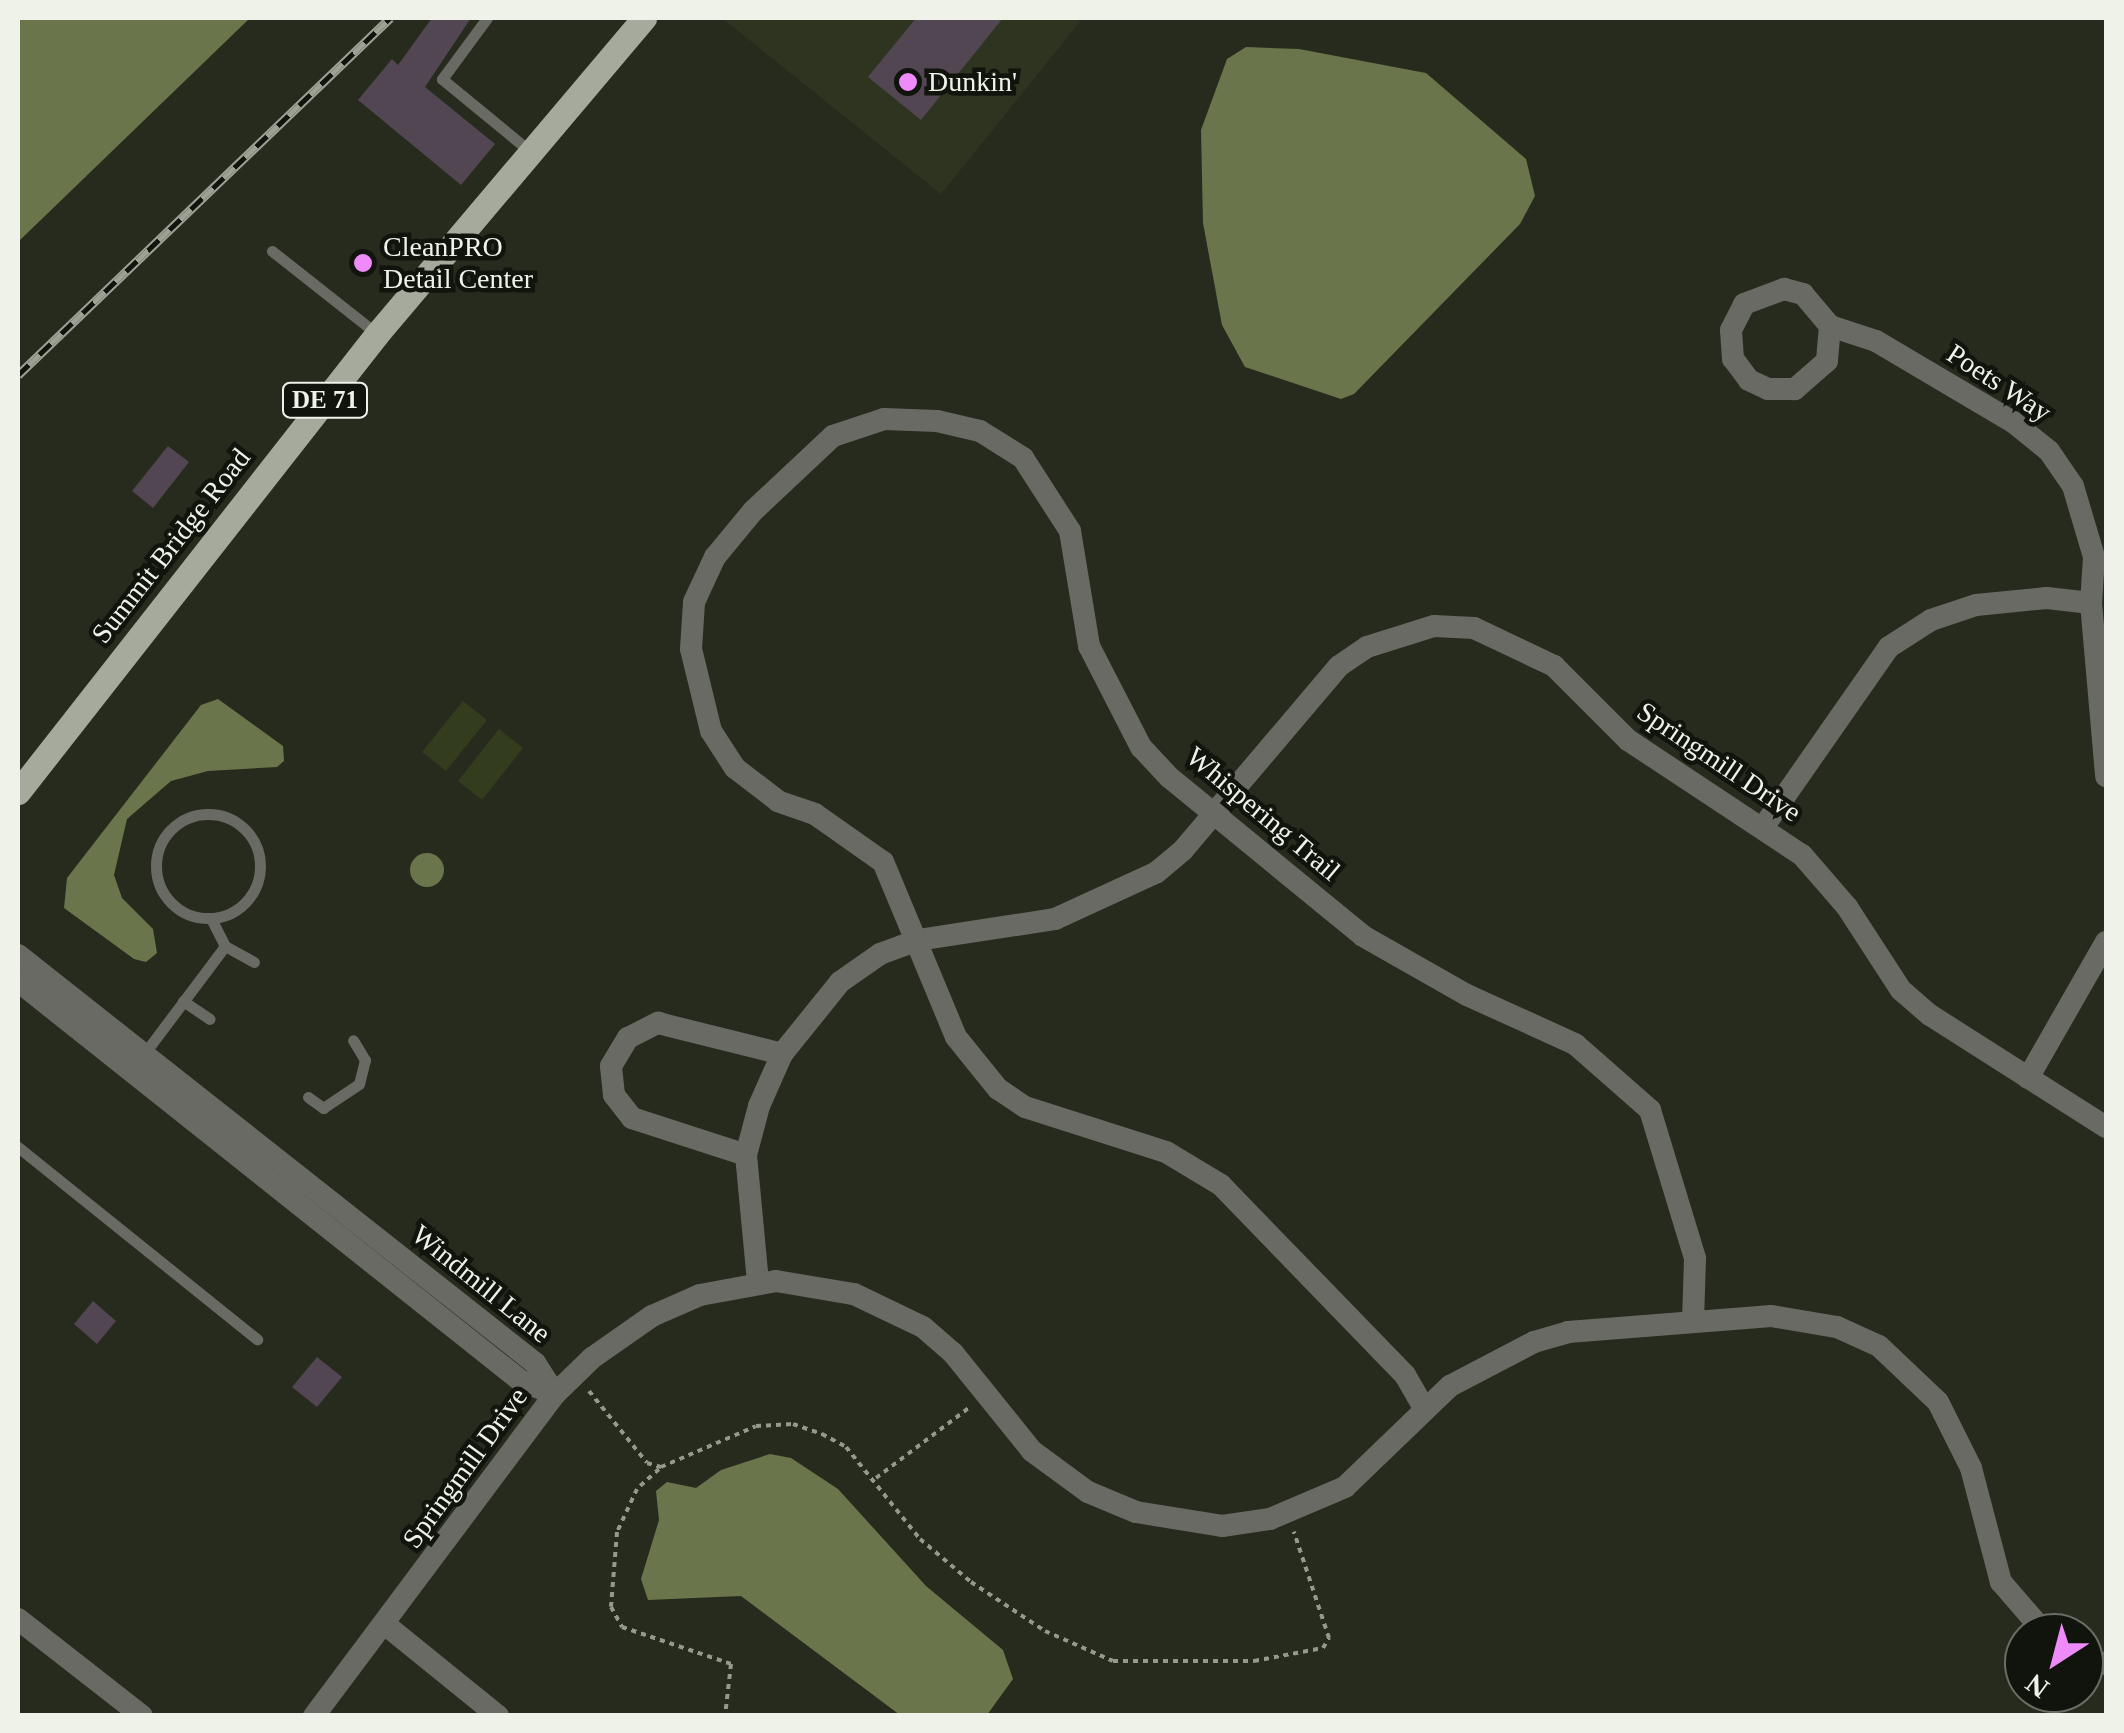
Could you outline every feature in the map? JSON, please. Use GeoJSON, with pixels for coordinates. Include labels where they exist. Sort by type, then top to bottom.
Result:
{"type":"FeatureCollection","features":[{"type":"Feature","properties":{"kind":"main road","name":"Summit Bridge Road"},"geometry":{"type":"LineString","coordinates":[[18,792],[377,334],[644,18]]}},
{"type":"Feature","properties":{"kind":"street","name":"Poets Way"},"geometry":{"type":"LineString","coordinates":[[1830,326],[1827,361],[1794,389],[1768,389],[1749,380],[1734,359],[1730,342],[1737,314],[1758,294],[1803,294],[1830,326],[1876,341],[2013,422],[2049,451],[2087,522],[2106,776]]}},
{"type":"Feature","properties":{"kind":"street","name":"Whispering Trail"},"geometry":{"type":"LineString","coordinates":[[1424,1408],[1405,1375],[1221,1185],[1166,1152],[1025,1107],[998,1089],[956,1037],[883,862],[846,832],[778,802],[735,768],[698,694],[691,649],[694,602],[715,557],[792,467],[833,436],[884,419],[937,422],[980,432],[1023,458],[1070,531],[1089,646],[1141,747],[1210,815],[1363,936],[1467,995],[1575,1044],[1650,1110],[1694,1258],[1692,1320]]}},
{"type":"Feature","properties":{"kind":"street"},"geometry":{"type":"LineString","coordinates":[[1764,826],[1889,647],[1931,620],[1976,605],[2091,602]]}},
{"type":"Feature","properties":{"kind":"street","name":"Springmill Drive"},"geometry":{"type":"LineString","coordinates":[[758,1282],[746,1156],[782,1054],[840,982],[880,954],[918,940],[1055,918],[1156,872],[1338,666],[1367,646],[1434,626],[1474,628],[1541,658],[1628,740],[1764,826],[1822,876],[1901,990],[2106,1128]]}},
{"type":"Feature","properties":{"kind":"street"},"geometry":{"type":"LineString","coordinates":[[2028,1078],[2106,942]]}},
{"type":"Feature","properties":{"kind":"street","name":"Windmill Lane"},"geometry":{"type":"LineString","coordinates":[[18,955],[137,1063],[521,1381],[555,1394]]}},
{"type":"Feature","properties":{"kind":"street","name":"Windmill Lane"},"geometry":{"type":"LineString","coordinates":[[18,981],[137,1063]]}},
{"type":"Feature","properties":{"kind":"street"},"geometry":{"type":"LineString","coordinates":[[746,1156],[632,1118],[614,1094],[611,1066],[628,1038],[658,1023],[782,1054]]}},
{"type":"Feature","properties":{"kind":"street","name":"Springmill Drive"},"geometry":{"type":"LineString","coordinates":[[314,1716],[387,1626],[555,1394],[652,1316],[758,1282],[808,1284],[889,1308],[953,1353],[1032,1451],[1108,1503],[1182,1523],[1222,1526],[1288,1513],[1345,1487],[1424,1408],[1488,1363],[1534,1342],[1692,1320],[1806,1319],[1878,1346],[1911,1372],[1960,1436],[2002,1582],[2028,1613]]}},
{"type":"Feature","properties":{"kind":"street"},"geometry":{"type":"LineString","coordinates":[[18,1619],[142,1716]]}},
{"type":"Feature","properties":{"kind":"street"},"geometry":{"type":"LineString","coordinates":[[387,1626],[498,1716]]}},
{"type":"Feature","properties":{"kind":"lane"},"geometry":{"type":"LineString","coordinates":[[487,18],[442,79],[532,153]]}},
{"type":"Feature","properties":{"kind":"lane"},"geometry":{"type":"LineString","coordinates":[[272,251],[377,334]]}},
{"type":"Feature","properties":{"kind":"lane"},"geometry":{"type":"LineString","coordinates":[[211,918],[249,900],[260,876],[260,854],[232,818],[208,812],[173,825],[162,838],[155,873],[176,908],[211,918],[225,946],[254,962]]}},
{"type":"Feature","properties":{"kind":"lane"},"geometry":{"type":"LineString","coordinates":[[137,1063],[225,946]]}},
{"type":"Feature","properties":{"kind":"lane"},"geometry":{"type":"LineString","coordinates":[[183,1002],[210,1018]]}},
{"type":"Feature","properties":{"kind":"lane"},"geometry":{"type":"LineString","coordinates":[[308,1097],[323,1108],[360,1084],[366,1060],[352,1040]]}},
{"type":"Feature","properties":{"kind":"lane"},"geometry":{"type":"LineString","coordinates":[[18,1146],[256,1339]]}},
{"type":"Feature","properties":{"kind":"path"},"geometry":{"type":"LineString","coordinates":[[576,1374],[647,1464],[661,1468]]}},
{"type":"Feature","properties":{"kind":"path"},"geometry":{"type":"LineString","coordinates":[[876,1478],[986,1395]]}},
{"type":"Feature","properties":{"kind":"path"},"geometry":{"type":"LineString","coordinates":[[725,1716],[731,1664],[622,1627],[611,1607],[618,1532],[637,1488],[661,1468],[756,1426],[793,1424],[846,1447],[876,1478],[920,1539],[971,1582],[1045,1631],[1113,1660],[1254,1661],[1323,1648],[1329,1638],[1288,1513]]}},
{"type":"Feature","properties":{"kind":"shaded area"},"geometry":{"type":"Polygon","coordinates":[[[18,18],[250,18],[18,242],[18,18]]]}},
{"type":"Feature","properties":{"kind":"shaded area"},"geometry":{"type":"Polygon","coordinates":[[[722,18],[1083,18],[941,194],[722,18]]]}},
{"type":"Feature","properties":{"kind":"shaded area"},"geometry":{"type":"Polygon","coordinates":[[[1246,47],[1299,49],[1426,73],[1526,159],[1535,196],[1520,224],[1354,394],[1341,399],[1245,367],[1222,325],[1203,223],[1201,130],[1227,59],[1246,47]]]}},
{"type":"Feature","properties":{"kind":"shaded area"},"geometry":{"type":"Polygon","coordinates":[[[218,699],[283,746],[284,761],[277,767],[208,771],[171,781],[127,819],[114,875],[122,898],[153,929],[157,953],[146,962],[134,959],[64,908],[67,878],[201,705],[218,699]]]}},
{"type":"Feature","properties":{"kind":"shaded area"},"geometry":{"type":"Polygon","coordinates":[[[463,701],[487,720],[446,771],[422,752],[463,701]]]}},
{"type":"Feature","properties":{"kind":"shaded area"},"geometry":{"type":"Polygon","coordinates":[[[499,729],[523,748],[482,800],[458,781],[499,729]]]}},
{"type":"Feature","properties":{"kind":"shaded area"},"geometry":{"type":"Polygon","coordinates":[[[427,853],[439,858],[444,870],[439,882],[427,887],[415,882],[410,870],[415,858],[427,853]]]}},
{"type":"Feature","properties":{"kind":"shaded area"},"geometry":{"type":"Polygon","coordinates":[[[770,1454],[791,1458],[838,1489],[926,1586],[1003,1650],[1013,1679],[987,1715],[900,1715],[741,1596],[648,1600],[641,1579],[659,1520],[656,1491],[667,1482],[696,1488],[721,1470],[770,1454]]]}},
{"type":"Feature","properties":{"kind":"building"},"geometry":{"type":"Polygon","coordinates":[[[432,18],[471,18],[425,87],[495,144],[461,185],[358,100],[392,59],[398,65],[432,18]]]}},
{"type":"Feature","properties":{"kind":"building"},"geometry":{"type":"Polygon","coordinates":[[[916,18],[1003,18],[921,120],[868,77],[916,18]]]}},
{"type":"Feature","properties":{"kind":"building"},"geometry":{"type":"Polygon","coordinates":[[[168,446],[189,462],[153,508],[132,491],[168,446]]]}},
{"type":"Feature","properties":{"kind":"building"},"geometry":{"type":"Polygon","coordinates":[[[93,1301],[116,1321],[97,1344],[74,1324],[93,1301]]]}},
{"type":"Feature","properties":{"kind":"building"},"geometry":{"type":"Polygon","coordinates":[[[317,1357],[342,1377],[317,1407],[292,1387],[317,1357]]]}},
{"type":"Feature","properties":{"kind":"railway"},"geometry":{"type":"LineString","coordinates":[[18,375],[390,18]]}},
{"type":"Feature","properties":{"kind":"place","name":"Dunkin'"},"geometry":{"type":"Point","coordinates":[908,82]}},
{"type":"Feature","properties":{"kind":"place","name":"CleanPRO Detail Center"},"geometry":{"type":"Point","coordinates":[363,263]}}]}
